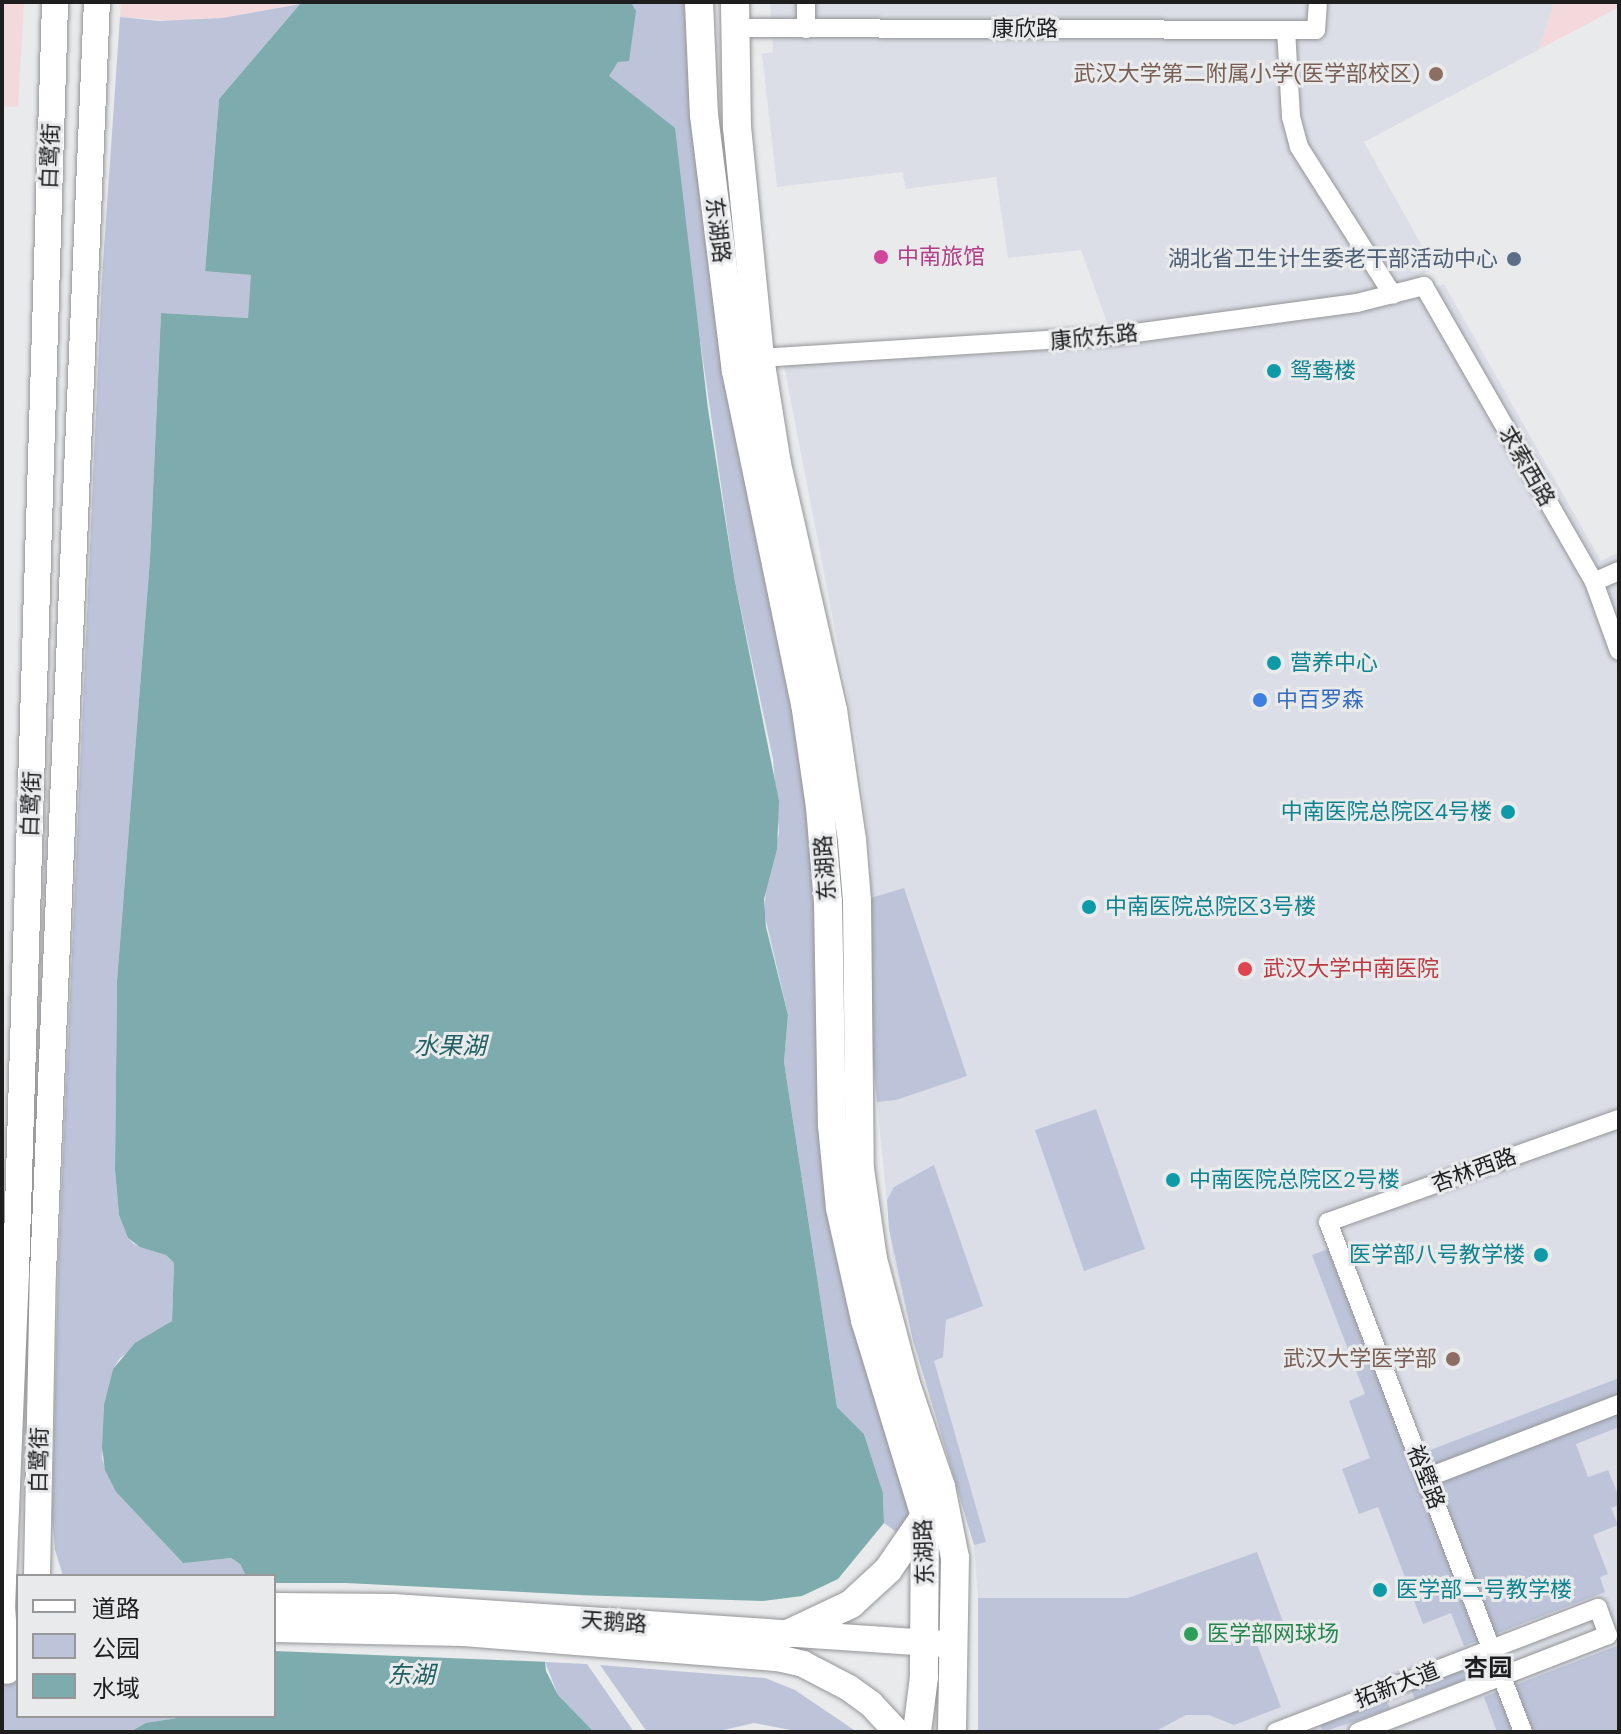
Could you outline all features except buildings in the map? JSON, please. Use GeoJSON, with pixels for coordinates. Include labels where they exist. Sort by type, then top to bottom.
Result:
{"type":"FeatureCollection","features":[{"type":"Feature","properties":{"kind":"main road","name":"白鹭街"},"geometry":{"type":"LineString","coordinates":[[8,1657],[2,1607],[17,1257],[55,2]]}},
{"type":"Feature","properties":{"kind":"main road","name":"白鹭街"},"geometry":{"type":"LineString","coordinates":[[37,1574],[43,1257],[97,2]]}},
{"type":"Feature","properties":{"kind":"main road","name":"东湖路"},"geometry":{"type":"LineString","coordinates":[[699,2],[704,115],[736,371],[805,703],[820,807],[828,902],[832,1125],[840,1208],[865,1320],[925,1516],[925,1642],[917,1732]]}},
{"type":"Feature","properties":{"kind":"main road","name":"东湖路"},"geometry":{"type":"LineString","coordinates":[[734,15],[737,127],[760,358],[777,464],[833,710],[852,840],[857,901],[860,1169],[873,1259],[951,1529],[955,1558],[952,1732]]}},
{"type":"Feature","properties":{"kind":"main road"},"geometry":{"type":"LineString","coordinates":[[790,1633],[851,1604],[888,1570],[925,1516]]}},
{"type":"Feature","properties":{"kind":"main road","name":"天鹅路"},"geometry":{"type":"LineString","coordinates":[[276,1606],[393,1607],[747,1653],[803,1664],[860,1696],[897,1732]]}},
{"type":"Feature","properties":{"kind":"main road","name":"天鹅路"},"geometry":{"type":"LineString","coordinates":[[276,1629],[790,1633],[954,1645]]}},
{"type":"Feature","properties":{"kind":"street"},"geometry":{"type":"LineString","coordinates":[[806,2],[806,29]]}},
{"type":"Feature","properties":{"kind":"street","name":"康欣路"},"geometry":{"type":"LineString","coordinates":[[734,15],[806,29],[1316,30],[1318,2]]}},
{"type":"Feature","properties":{"kind":"street"},"geometry":{"type":"LineString","coordinates":[[1286,30],[1291,117],[1299,147],[1393,295]]}},
{"type":"Feature","properties":{"kind":"street","name":"康欣东路"},"geometry":{"type":"LineString","coordinates":[[760,358],[1113,336],[1213,325],[1393,295],[1424,286]]}},
{"type":"Feature","properties":{"kind":"street","name":"求索西路"},"geometry":{"type":"LineString","coordinates":[[1424,286],[1594,582],[1619,651]]}},
{"type":"Feature","properties":{"kind":"street"},"geometry":{"type":"LineString","coordinates":[[1594,582],[1619,571]]}},
{"type":"Feature","properties":{"kind":"street","name":"杏林西路"},"geometry":{"type":"LineString","coordinates":[[1328,1222],[1619,1119]]}},
{"type":"Feature","properties":{"kind":"street","name":"裕壁路"},"geometry":{"type":"LineString","coordinates":[[1328,1222],[1523,1732]]}},
{"type":"Feature","properties":{"kind":"street"},"geometry":{"type":"LineString","coordinates":[[1426,1478],[1619,1404]]}},
{"type":"Feature","properties":{"kind":"street","name":"拓新大道"},"geometry":{"type":"LineString","coordinates":[[1276,1732],[1598,1608],[1608,1635],[1358,1732]]}},
{"type":"Feature","properties":{"kind":"shaded area"},"geometry":{"type":"Polygon","coordinates":[[[2,2],[24,2],[18,107],[2,106],[2,2]]]}},
{"type":"Feature","properties":{"kind":"shaded area"},"geometry":{"type":"Polygon","coordinates":[[[121,2],[306,2],[223,18],[176,21],[120,17],[121,2]]]}},
{"type":"Feature","properties":{"kind":"shaded area"},"geometry":{"type":"Polygon","coordinates":[[[770,2],[1554,2],[1538,50],[1364,142],[1435,269],[1407,281],[1354,294],[1109,328],[1081,250],[1008,258],[996,177],[906,189],[902,172],[777,187],[762,54],[773,52],[770,2]]]}},
{"type":"Feature","properties":{"kind":"shaded area"},"geometry":{"type":"Polygon","coordinates":[[[1554,2],[1619,2],[1619,7],[1538,50],[1554,2]]]}},
{"type":"Feature","properties":{"kind":"shaded area","name":"武汉大学中南医院"},"geometry":{"type":"Polygon","coordinates":[[[1444,284],[1601,561],[1619,552],[1619,1732],[978,1732],[978,1598],[974,1545],[913,1340],[892,1254],[871,1041],[871,863],[857,744],[784,365],[1050,350],[1215,330],[1360,310],[1416,298],[1444,284]]]}},
{"type":"Feature","properties":{"kind":"green space"},"geometry":{"type":"Polygon","coordinates":[[[631,2],[684,2],[691,127],[790,679],[819,901],[915,1515],[899,1534],[884,1523],[883,1493],[864,1434],[837,1407],[784,1062],[788,1015],[764,912],[779,833],[773,759],[735,582],[694,298],[608,76],[618,62],[636,11],[631,2]]]}},
{"type":"Feature","properties":{"kind":"green space"},"geometry":{"type":"Polygon","coordinates":[[[300,4],[219,99],[205,270],[252,275],[248,318],[161,313],[150,559],[117,981],[115,1170],[119,1215],[128,1238],[134,1244],[166,1255],[174,1263],[172,1321],[120,1358],[113,1369],[104,1404],[102,1459],[116,1492],[182,1562],[231,1558],[240,1564],[245,1574],[62,1574],[55,1550],[52,1517],[58,1269],[102,277],[120,17],[159,21],[222,18],[300,4]]]}},
{"type":"Feature","properties":{"kind":"green space"},"geometry":{"type":"Polygon","coordinates":[[[904,888],[967,1076],[896,1100],[877,1102],[871,1041],[871,898],[904,888]]]}},
{"type":"Feature","properties":{"kind":"green space"},"geometry":{"type":"Polygon","coordinates":[[[1096,1109],[1145,1249],[1084,1271],[1035,1130],[1096,1109]]]}},
{"type":"Feature","properties":{"kind":"green space"},"geometry":{"type":"Polygon","coordinates":[[[934,1165],[983,1306],[946,1320],[943,1357],[934,1361],[986,1542],[974,1545],[913,1340],[889,1229],[887,1200],[894,1187],[934,1165]]]}},
{"type":"Feature","properties":{"kind":"green space"},"geometry":{"type":"Polygon","coordinates":[[[1328,1249],[1409,1458],[1619,1378],[1619,1427],[1576,1444],[1588,1477],[1608,1470],[1619,1497],[1619,1505],[1611,1508],[1618,1525],[1593,1535],[1608,1574],[1600,1577],[1605,1592],[1464,1646],[1451,1613],[1423,1624],[1378,1507],[1359,1514],[1342,1469],[1370,1458],[1349,1401],[1365,1394],[1312,1255],[1328,1249]]]}},
{"type":"Feature","properties":{"kind":"green space"},"geometry":{"type":"Polygon","coordinates":[[[1257,1552],[1285,1627],[1255,1639],[1281,1707],[1234,1725],[1209,1715],[1186,1715],[1154,1732],[978,1732],[978,1598],[1128,1598],[1257,1552]]]}},
{"type":"Feature","properties":{"kind":"green space"},"geometry":{"type":"Polygon","coordinates":[[[1619,1645],[1619,1732],[1497,1732],[1484,1697],[1619,1645]]]}},
{"type":"Feature","properties":{"kind":"green space"},"geometry":{"type":"Polygon","coordinates":[[[545,1662],[587,1664],[634,1732],[594,1732],[558,1695],[545,1662]]]}},
{"type":"Feature","properties":{"kind":"green space"},"geometry":{"type":"Polygon","coordinates":[[[1479,1662],[1483,1673],[1415,1699],[1411,1689],[1479,1662]]]}},
{"type":"Feature","properties":{"kind":"green space"},"geometry":{"type":"Polygon","coordinates":[[[600,1665],[765,1678],[795,1690],[857,1732],[801,1732],[754,1723],[715,1732],[647,1732],[600,1665]]]}},
{"type":"Feature","properties":{"kind":"green space"},"geometry":{"type":"Polygon","coordinates":[[[16,1682],[16,1718],[177,1718],[153,1722],[130,1732],[2,1732],[2,1685],[16,1682]]]}},
{"type":"Feature","properties":{"kind":"green space"},"geometry":{"type":"Polygon","coordinates":[[[1386,1698],[1390,1709],[1323,1732],[1320,1724],[1386,1698]]]}},
{"type":"Feature","properties":{"kind":"water","name":"水果湖"},"geometry":{"type":"Polygon","coordinates":[[[631,2],[636,11],[629,61],[618,62],[609,76],[675,128],[708,409],[735,582],[779,801],[777,849],[764,899],[766,927],[788,1015],[784,1062],[837,1407],[864,1434],[883,1493],[884,1523],[838,1579],[802,1596],[763,1601],[576,1595],[561,1602],[545,1662],[546,1671],[558,1695],[594,1732],[130,1732],[146,1723],[177,1718],[276,1718],[276,1574],[245,1574],[240,1564],[231,1558],[183,1563],[116,1492],[105,1470],[102,1448],[104,1404],[113,1369],[135,1343],[172,1321],[174,1263],[166,1255],[140,1247],[128,1238],[119,1215],[115,1170],[117,981],[150,559],[161,313],[248,318],[251,275],[205,271],[219,99],[300,4],[631,2]]]}},
{"type":"Feature","properties":{"kind":"pier"},"geometry":{"type":"Polygon","coordinates":[[[276,1583],[346,1583],[581,1595],[580,1599],[564,1604],[549,1662],[276,1651],[276,1583]]]}},
{"type":"Feature","properties":{"kind":"place","name":"武汉大学第二附属小学(医学部校区)"},"geometry":{"type":"Point","coordinates":[1436,74]}},
{"type":"Feature","properties":{"kind":"place","name":"中南旅馆"},"geometry":{"type":"Point","coordinates":[881,257]}},
{"type":"Feature","properties":{"kind":"place","name":"湖北省卫生计生委老干部活动中心"},"geometry":{"type":"Point","coordinates":[1514,259]}},
{"type":"Feature","properties":{"kind":"place","name":"鸳鸯楼"},"geometry":{"type":"Point","coordinates":[1274,371]}},
{"type":"Feature","properties":{"kind":"place","name":"营养中心"},"geometry":{"type":"Point","coordinates":[1274,663]}},
{"type":"Feature","properties":{"kind":"place","name":"中百罗森"},"geometry":{"type":"Point","coordinates":[1260,700]}},
{"type":"Feature","properties":{"kind":"place","name":"中南医院总院区4号楼"},"geometry":{"type":"Point","coordinates":[1508,812]}},
{"type":"Feature","properties":{"kind":"place","name":"中南医院总院区3号楼"},"geometry":{"type":"Point","coordinates":[1089,907]}},
{"type":"Feature","properties":{"kind":"place","name":"武汉大学中南医院"},"geometry":{"type":"Point","coordinates":[1245,969]}},
{"type":"Feature","properties":{"kind":"place","name":"中南医院总院区2号楼"},"geometry":{"type":"Point","coordinates":[1173,1180]}},
{"type":"Feature","properties":{"kind":"place","name":"医学部八号教学楼"},"geometry":{"type":"Point","coordinates":[1541,1255]}},
{"type":"Feature","properties":{"kind":"place","name":"武汉大学医学部"},"geometry":{"type":"Point","coordinates":[1453,1359]}},
{"type":"Feature","properties":{"kind":"place","name":"医学部二号教学楼"},"geometry":{"type":"Point","coordinates":[1380,1590]}},
{"type":"Feature","properties":{"kind":"place","name":"医学部网球场"},"geometry":{"type":"Point","coordinates":[1191,1634]}},
{"type":"Feature","properties":{"kind":"district","name":"杏园"},"geometry":{"type":"Point","coordinates":[1488,1668]}},
{"type":"Feature","properties":{"kind":"water label","name":"东湖"},"geometry":{"type":"Point","coordinates":[411,1675]}}]}
